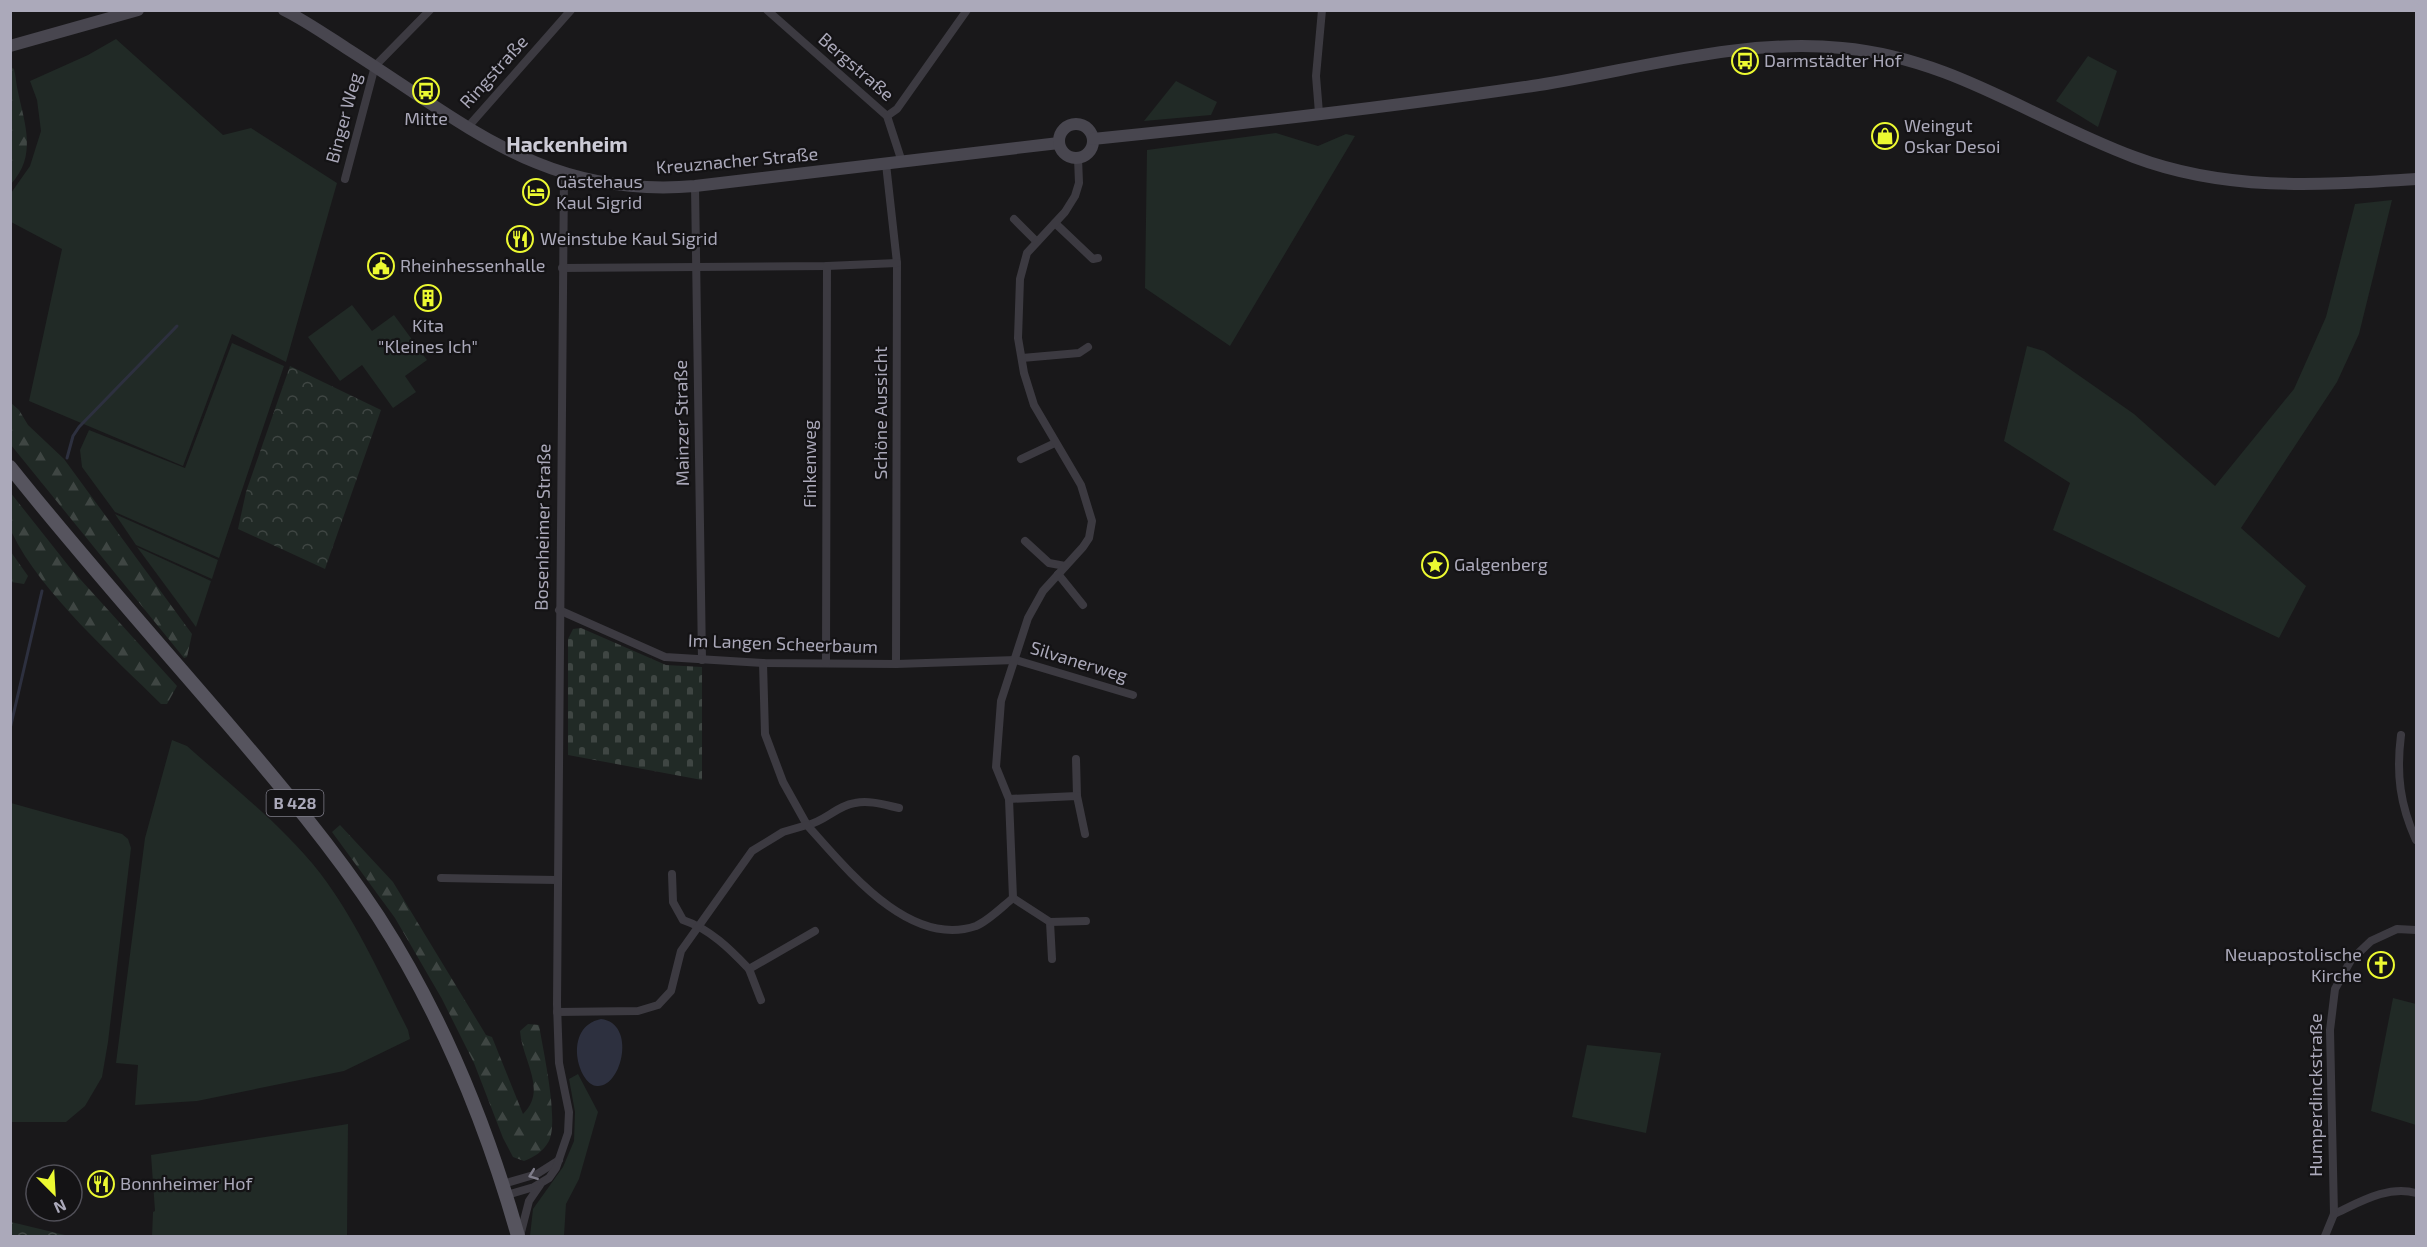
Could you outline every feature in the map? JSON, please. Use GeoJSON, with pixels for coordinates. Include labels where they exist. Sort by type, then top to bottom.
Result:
{"type":"FeatureCollection","features":[{"type":"Feature","properties":{"kind":"main road"},"geometry":{"type":"LineString","coordinates":[[10,46],[138,10]]}},
{"type":"Feature","properties":{"kind":"main road","name":"Kreuznacher Straße"},"geometry":{"type":"LineString","coordinates":[[284,10],[375,66],[467,128],[511,153],[564,174],[624,186],[695,186],[1059,143]]}},
{"type":"Feature","properties":{"kind":"main road"},"geometry":{"type":"LineString","coordinates":[[1093,139],[1529,86],[1743,49],[1819,46],[1889,55],[1946,72],[1987,88],[2112,149],[2155,165],[2202,177],[2250,184],[2298,186],[2416,179]]}},
{"type":"Feature","properties":{"kind":"main road"},"geometry":{"type":"LineString","coordinates":[[1076,124],[1087,128],[1093,139],[1090,150],[1078,158],[1064,153],[1059,143],[1064,128],[1076,124]]}},
{"type":"Feature","properties":{"kind":"main road","name":"B 428"},"geometry":{"type":"LineString","coordinates":[[10,467],[326,843],[393,941],[433,1012],[461,1071],[505,1190],[519,1236]]}},
{"type":"Feature","properties":{"kind":"street"},"geometry":{"type":"LineString","coordinates":[[375,66],[430,10]]}},
{"type":"Feature","properties":{"kind":"street","name":"Ringstraße"},"geometry":{"type":"LineString","coordinates":[[467,128],[571,10]]}},
{"type":"Feature","properties":{"kind":"street","name":"Bergstraße"},"geometry":{"type":"LineString","coordinates":[[766,10],[887,116],[902,162]]}},
{"type":"Feature","properties":{"kind":"street"},"geometry":{"type":"LineString","coordinates":[[887,116],[897,109],[967,10]]}},
{"type":"Feature","properties":{"kind":"street"},"geometry":{"type":"LineString","coordinates":[[1319,113],[1316,76],[1322,10]]}},
{"type":"Feature","properties":{"kind":"street","name":"Binger Weg"},"geometry":{"type":"LineString","coordinates":[[345,179],[375,66]]}},
{"type":"Feature","properties":{"kind":"street"},"geometry":{"type":"LineString","coordinates":[[1012,898],[1009,799],[996,766],[1001,701],[1028,618],[1043,591],[1089,538],[1092,522],[1081,485],[1034,405],[1018,338],[1020,279],[1027,253],[1055,223],[1075,196],[1080,183],[1078,158]]}},
{"type":"Feature","properties":{"kind":"street","name":"Schöne Aussicht"},"geometry":{"type":"LineString","coordinates":[[886,164],[897,262],[896,664]]}},
{"type":"Feature","properties":{"kind":"street","name":"Bosenheimer Straße"},"geometry":{"type":"LineString","coordinates":[[559,1160],[569,1122],[559,1051],[557,1012],[564,174]]}},
{"type":"Feature","properties":{"kind":"street","name":"Mainzer Straße"},"geometry":{"type":"LineString","coordinates":[[695,186],[702,660]]}},
{"type":"Feature","properties":{"kind":"street"},"geometry":{"type":"LineString","coordinates":[[1014,219],[1037,242]]}},
{"type":"Feature","properties":{"kind":"street"},"geometry":{"type":"LineString","coordinates":[[1055,223],[1093,258],[1098,258]]}},
{"type":"Feature","properties":{"kind":"street"},"geometry":{"type":"LineString","coordinates":[[562,268],[827,266],[897,262]]}},
{"type":"Feature","properties":{"kind":"street","name":"Finkenweg"},"geometry":{"type":"LineString","coordinates":[[826,663],[827,266]]}},
{"type":"Feature","properties":{"kind":"street"},"geometry":{"type":"LineString","coordinates":[[1022,358],[1079,353],[1088,347]]}},
{"type":"Feature","properties":{"kind":"street"},"geometry":{"type":"LineString","coordinates":[[1021,459],[1055,442]]}},
{"type":"Feature","properties":{"kind":"street"},"geometry":{"type":"LineString","coordinates":[[1025,541],[1049,563],[1065,566]]}},
{"type":"Feature","properties":{"kind":"street"},"geometry":{"type":"LineString","coordinates":[[1058,574],[1083,605]]}},
{"type":"Feature","properties":{"kind":"street","name":"Im Langen Scheerbaum"},"geometry":{"type":"LineString","coordinates":[[559,610],[665,657],[763,663],[896,664],[1016,660]]}},
{"type":"Feature","properties":{"kind":"street","name":"Silvanerweg"},"geometry":{"type":"LineString","coordinates":[[1016,660],[1133,695]]}},
{"type":"Feature","properties":{"kind":"street"},"geometry":{"type":"LineString","coordinates":[[763,663],[765,734],[783,782],[807,825],[888,907],[917,922],[948,930],[977,926],[1012,898]]}},
{"type":"Feature","properties":{"kind":"street"},"geometry":{"type":"LineString","coordinates":[[2401,735],[2398,783],[2402,803],[2416,840]]}},
{"type":"Feature","properties":{"kind":"street"},"geometry":{"type":"LineString","coordinates":[[1076,759],[1077,796],[1084,834]]}},
{"type":"Feature","properties":{"kind":"street"},"geometry":{"type":"LineString","coordinates":[[1009,799],[1077,796]]}},
{"type":"Feature","properties":{"kind":"street"},"geometry":{"type":"LineString","coordinates":[[557,1012],[638,1011],[658,1005],[671,991],[681,951],[697,925],[752,850],[783,832],[819,823],[853,802],[872,802],[899,808]]}},
{"type":"Feature","properties":{"kind":"street"},"geometry":{"type":"LineString","coordinates":[[672,874],[673,902],[683,920],[697,925],[728,947],[749,969],[761,1000]]}},
{"type":"Feature","properties":{"kind":"street"},"geometry":{"type":"LineString","coordinates":[[441,878],[558,880]]}},
{"type":"Feature","properties":{"kind":"street"},"geometry":{"type":"LineString","coordinates":[[1012,898],[1050,922],[1086,921]]}},
{"type":"Feature","properties":{"kind":"street"},"geometry":{"type":"LineString","coordinates":[[1050,922],[1052,959]]}},
{"type":"Feature","properties":{"kind":"street","name":"Humperdinckstraße"},"geometry":{"type":"LineString","coordinates":[[2325,1236],[2334,1214],[2331,1176],[2330,1030],[2335,989],[2351,960],[2371,941],[2397,929],[2416,930]]}},
{"type":"Feature","properties":{"kind":"street"},"geometry":{"type":"LineString","coordinates":[[749,969],[814,931]]}},
{"type":"Feature","properties":{"kind":"street"},"geometry":{"type":"LineString","coordinates":[[505,1190],[559,1160]]}},
{"type":"Feature","properties":{"kind":"street"},"geometry":{"type":"LineString","coordinates":[[519,1236],[529,1202],[540,1185],[553,1173],[559,1160]]}},
{"type":"Feature","properties":{"kind":"street"},"geometry":{"type":"LineString","coordinates":[[505,1190],[540,1185]]}},
{"type":"Feature","properties":{"kind":"street"},"geometry":{"type":"LineString","coordinates":[[2334,1214],[2387,1192],[2401,1189],[2416,1193]]}},
{"type":"Feature","properties":{"kind":"green space"},"geometry":{"type":"Polygon","coordinates":[[[116,39],[223,135],[251,128],[337,183],[286,362],[232,334],[183,466],[29,401],[62,249],[11,222],[11,193],[30,166],[41,131],[37,100],[30,81],[88,55],[116,39]]]}},
{"type":"Feature","properties":{"kind":"green space"},"geometry":{"type":"Polygon","coordinates":[[[2088,56],[2117,71],[2098,127],[2056,101],[2088,56]]]}},
{"type":"Feature","properties":{"kind":"green space"},"geometry":{"type":"Polygon","coordinates":[[[11,67],[15,72],[27,140],[24,162],[11,184],[11,67]]]}},
{"type":"Feature","properties":{"kind":"green space"},"geometry":{"type":"Polygon","coordinates":[[[1176,81],[1217,102],[1211,115],[1144,121],[1176,81]]]}},
{"type":"Feature","properties":{"kind":"green space"},"geometry":{"type":"Polygon","coordinates":[[[1276,133],[1318,146],[1346,134],[1355,136],[1230,346],[1145,288],[1147,150],[1276,133]]]}},
{"type":"Feature","properties":{"kind":"green space"},"geometry":{"type":"Polygon","coordinates":[[[2392,200],[2359,334],[2337,382],[2241,528],[2306,586],[2279,638],[2053,530],[2070,483],[2004,441],[2027,346],[2044,351],[2134,414],[2215,486],[2294,389],[2326,317],[2355,204],[2392,200]]]}},
{"type":"Feature","properties":{"kind":"green space"},"geometry":{"type":"Polygon","coordinates":[[[352,305],[372,331],[394,315],[427,360],[405,376],[416,392],[393,408],[362,365],[340,381],[308,337],[352,305]]]}},
{"type":"Feature","properties":{"kind":"green space"},"geometry":{"type":"Polygon","coordinates":[[[232,343],[284,366],[219,558],[115,512],[82,467],[80,450],[89,430],[185,468],[232,343]]]}},
{"type":"Feature","properties":{"kind":"green space"},"geometry":{"type":"Polygon","coordinates":[[[290,366],[381,410],[325,569],[238,529],[246,492],[290,366]]]}},
{"type":"Feature","properties":{"kind":"green space"},"geometry":{"type":"Polygon","coordinates":[[[11,403],[19,410],[28,425],[64,459],[192,634],[187,657],[184,658],[11,445],[11,403]]]}},
{"type":"Feature","properties":{"kind":"green space"},"geometry":{"type":"Polygon","coordinates":[[[10,492],[71,569],[177,686],[167,704],[161,704],[101,645],[59,601],[41,578],[10,529],[10,492]]]}},
{"type":"Feature","properties":{"kind":"green space"},"geometry":{"type":"Polygon","coordinates":[[[115,514],[218,560],[212,579],[136,545],[115,514]]]}},
{"type":"Feature","properties":{"kind":"green space"},"geometry":{"type":"Polygon","coordinates":[[[137,547],[211,581],[196,627],[137,547]]]}},
{"type":"Feature","properties":{"kind":"green space"},"geometry":{"type":"Polygon","coordinates":[[[11,552],[28,576],[24,584],[11,582],[11,552]]]}},
{"type":"Feature","properties":{"kind":"green space"},"geometry":{"type":"Polygon","coordinates":[[[581,628],[666,665],[702,667],[702,780],[568,755],[568,639],[573,629],[581,628]]]}},
{"type":"Feature","properties":{"kind":"green space"},"geometry":{"type":"Polygon","coordinates":[[[172,740],[187,746],[256,807],[290,839],[320,873],[345,910],[367,949],[408,1030],[410,1039],[344,1071],[197,1101],[135,1105],[138,1065],[116,1063],[145,838],[172,740]]]}},
{"type":"Feature","properties":{"kind":"green space"},"geometry":{"type":"Polygon","coordinates":[[[11,803],[122,834],[128,839],[131,848],[102,1077],[85,1106],[66,1122],[11,1122],[11,803]]]}},
{"type":"Feature","properties":{"kind":"green space"},"geometry":{"type":"Polygon","coordinates":[[[340,825],[393,882],[486,1035],[492,1037],[523,1114],[530,1105],[534,1085],[520,1031],[528,1024],[539,1025],[549,1085],[552,1131],[549,1141],[535,1156],[524,1161],[513,1157],[503,1138],[474,1063],[442,999],[395,918],[332,832],[340,825]]]}},
{"type":"Feature","properties":{"kind":"green space"},"geometry":{"type":"Polygon","coordinates":[[[2393,998],[2416,1004],[2416,1125],[2371,1111],[2393,998]]]}},
{"type":"Feature","properties":{"kind":"green space"},"geometry":{"type":"Polygon","coordinates":[[[1587,1045],[1661,1053],[1646,1133],[1572,1117],[1587,1045]]]}},
{"type":"Feature","properties":{"kind":"green space"},"geometry":{"type":"Polygon","coordinates":[[[578,1074],[598,1112],[579,1179],[566,1204],[564,1236],[530,1236],[533,1209],[563,1167],[574,1141],[575,1112],[569,1079],[578,1074]]]}},
{"type":"Feature","properties":{"kind":"green space"},"geometry":{"type":"Polygon","coordinates":[[[348,1124],[347,1236],[152,1236],[153,1212],[155,1211],[151,1155],[348,1124]]]}},
{"type":"Feature","properties":{"kind":"green space"},"geometry":{"type":"Polygon","coordinates":[[[11,1222],[69,1236],[11,1236],[11,1222]]]}},
{"type":"Feature","properties":{"kind":"water"},"geometry":{"type":"Polygon","coordinates":[[[601,1019],[612,1023],[619,1031],[622,1055],[613,1077],[606,1084],[597,1086],[590,1083],[584,1076],[577,1055],[581,1033],[589,1024],[601,1019]]]}},
{"type":"Feature","properties":{"kind":"waterway"},"geometry":{"type":"LineString","coordinates":[[67,458],[73,436],[79,427],[177,326]]}},
{"type":"Feature","properties":{"kind":"waterway"},"geometry":{"type":"LineString","coordinates":[[10,729],[42,591]]}},
{"type":"Feature","properties":{"kind":"place","name":"Darmstädter Hof"},"geometry":{"type":"Point","coordinates":[1745,61]}},
{"type":"Feature","properties":{"kind":"place","name":"Mitte"},"geometry":{"type":"Point","coordinates":[426,91]}},
{"type":"Feature","properties":{"kind":"place","name":"Weingut Oskar Desoi"},"geometry":{"type":"Point","coordinates":[1885,136]}},
{"type":"Feature","properties":{"kind":"place","name":"Gästehaus Kaul Sigrid"},"geometry":{"type":"Point","coordinates":[536,192]}},
{"type":"Feature","properties":{"kind":"place","name":"Weinstube Kaul Sigrid"},"geometry":{"type":"Point","coordinates":[520,239]}},
{"type":"Feature","properties":{"kind":"place","name":"Rheinhessenhalle"},"geometry":{"type":"Point","coordinates":[381,266]}},
{"type":"Feature","properties":{"kind":"place","name":"Kita \"Kleines Ich\""},"geometry":{"type":"Point","coordinates":[428,298]}},
{"type":"Feature","properties":{"kind":"place","name":"Galgenberg"},"geometry":{"type":"Point","coordinates":[1435,565]}},
{"type":"Feature","properties":{"kind":"place","name":"Neuapostolische Kirche"},"geometry":{"type":"Point","coordinates":[2381,965]}},
{"type":"Feature","properties":{"kind":"place","name":"Bonnheimer Hof"},"geometry":{"type":"Point","coordinates":[101,1184]}},
{"type":"Feature","properties":{"kind":"district","name":"Hackenheim"},"geometry":{"type":"Point","coordinates":[567,145]}}]}
